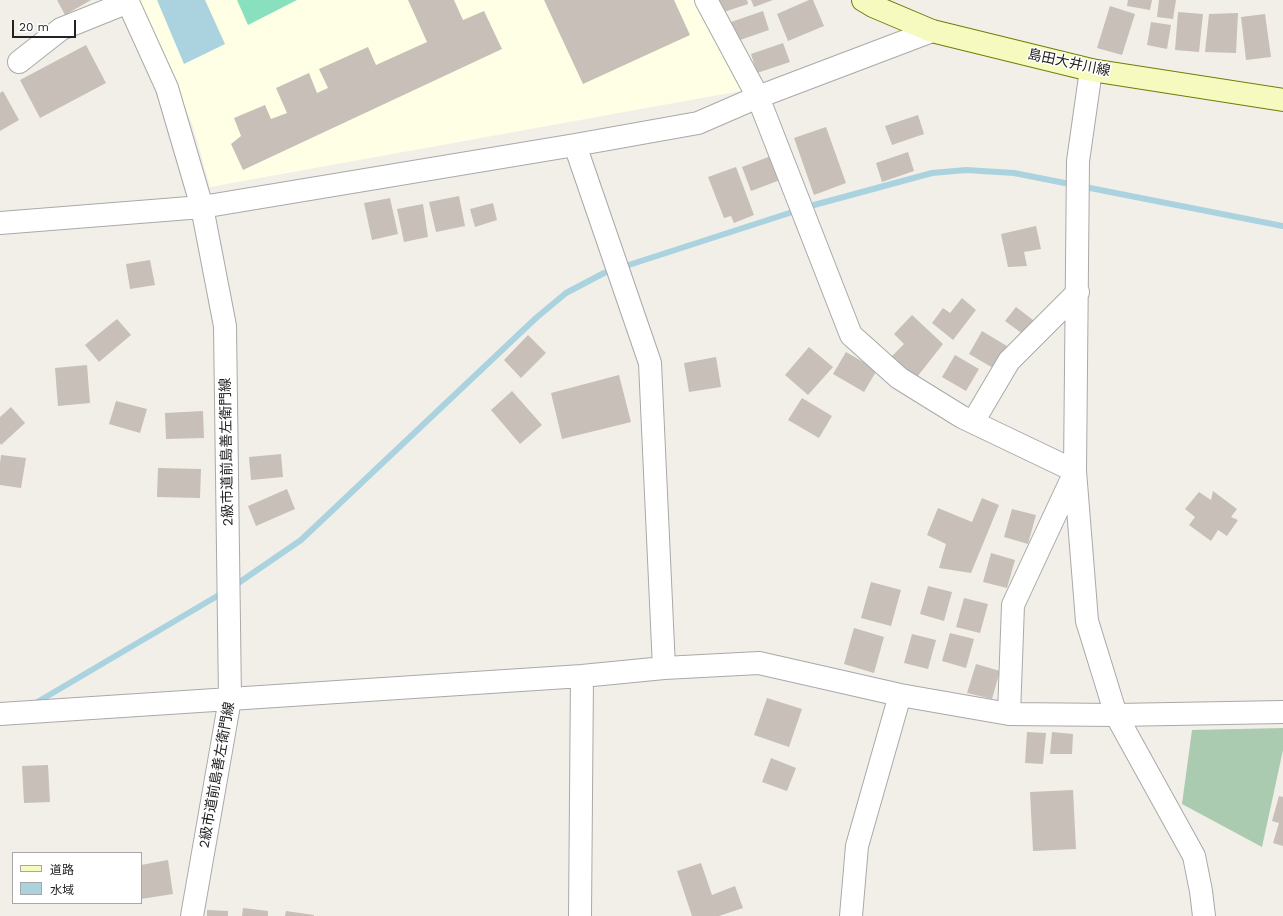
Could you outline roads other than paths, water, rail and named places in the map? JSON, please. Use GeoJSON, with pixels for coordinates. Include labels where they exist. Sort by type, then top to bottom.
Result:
{"type":"FeatureCollection","features":[{"type":"Feature","properties":{"kind":"main road","name":"島田大井川線"},"geometry":{"type":"LineString","coordinates":[[863,0],[873,6],[932,31],[1091,70],[1283,100]]}},
{"type":"Feature","properties":{"kind":"street"},"geometry":{"type":"LineString","coordinates":[[706,0],[758,97],[851,335],[899,378],[962,417],[1075,471]]}},
{"type":"Feature","properties":{"kind":"street"},"geometry":{"type":"LineString","coordinates":[[19,62],[61,29],[128,1]]}},
{"type":"Feature","properties":{"kind":"street","name":"2級市道前島善左衛門線"},"geometry":{"type":"LineString","coordinates":[[128,1],[167,88],[202,207],[225,326],[230,699],[192,916]]}},
{"type":"Feature","properties":{"kind":"street"},"geometry":{"type":"LineString","coordinates":[[0,223],[202,207],[698,123],[758,97],[932,31]]}},
{"type":"Feature","properties":{"kind":"street"},"geometry":{"type":"LineString","coordinates":[[1091,70],[1078,160],[1078,292],[1075,471],[1087,621],[1116,715],[1194,856],[1201,890],[1204,916]]}},
{"type":"Feature","properties":{"kind":"street"},"geometry":{"type":"LineString","coordinates":[[575,145],[650,363],[664,668]]}},
{"type":"Feature","properties":{"kind":"street"},"geometry":{"type":"LineString","coordinates":[[974,422],[1009,361],[1078,292]]}},
{"type":"Feature","properties":{"kind":"street"},"geometry":{"type":"LineString","coordinates":[[1009,714],[1013,605],[1075,471]]}},
{"type":"Feature","properties":{"kind":"street"},"geometry":{"type":"LineString","coordinates":[[0,714],[582,676],[664,668],[759,663],[900,695],[1009,714],[1116,715],[1283,712]]}},
{"type":"Feature","properties":{"kind":"street"},"geometry":{"type":"LineString","coordinates":[[580,916],[582,676]]}},
{"type":"Feature","properties":{"kind":"street"},"geometry":{"type":"LineString","coordinates":[[851,916],[857,846],[900,695]]}},
{"type":"Feature","properties":{"kind":"water"},"geometry":{"type":"Polygon","coordinates":[[[157,0],[205,0],[225,44],[184,64],[157,0]]]}},
{"type":"Feature","properties":{"kind":"waterway"},"geometry":{"type":"LineString","coordinates":[[234,586],[301,540],[536,318],[566,293],[604,273],[814,205],[932,173],[966,170],[1014,173],[1283,226]]}},
{"type":"Feature","properties":{"kind":"waterway"},"geometry":{"type":"LineString","coordinates":[[34,704],[224,592]]}}]}
